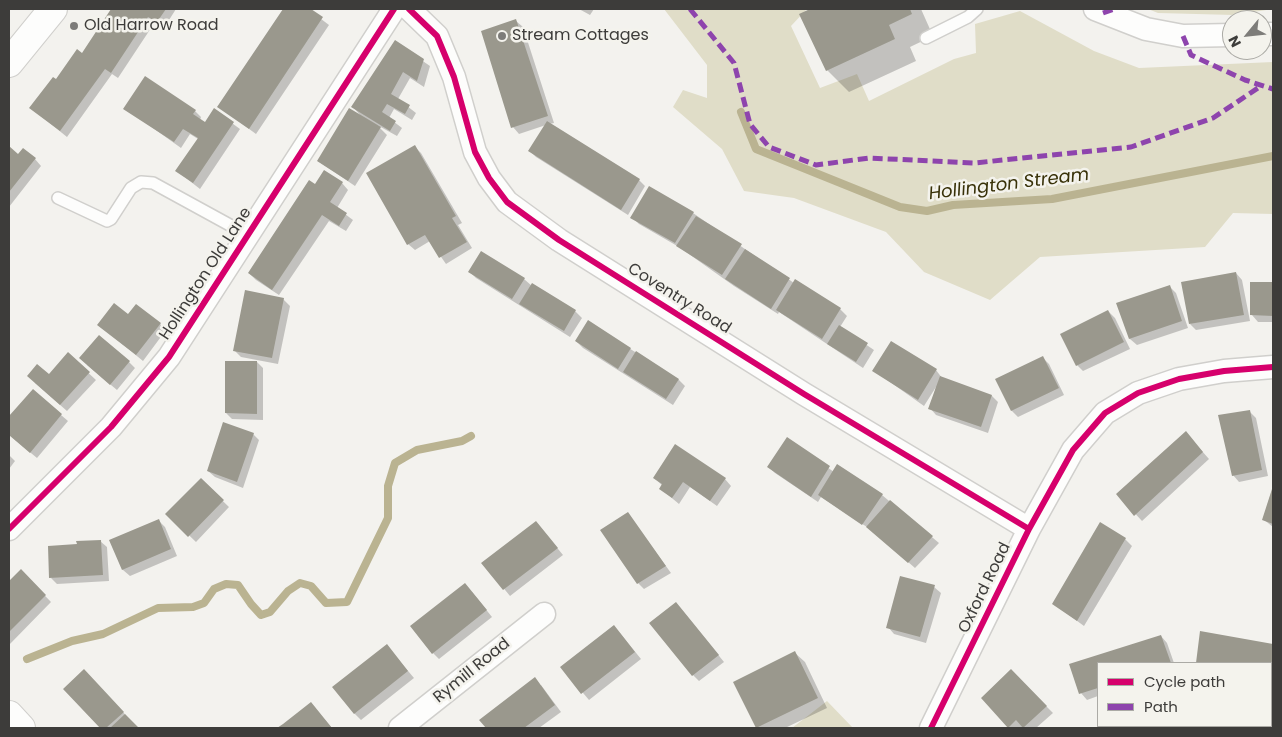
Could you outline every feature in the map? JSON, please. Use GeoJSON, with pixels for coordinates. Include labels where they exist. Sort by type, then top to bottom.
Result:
{"type":"FeatureCollection","features":[{"type":"Feature","properties":{"kind":"main road"},"geometry":{"type":"LineString","coordinates":[[12,52],[53,9]]}},
{"type":"Feature","properties":{"kind":"main road"},"geometry":{"type":"LineString","coordinates":[[9,715],[21,728]]}},
{"type":"Feature","properties":{"kind":"street","name":"Hollington Old Lane"},"geometry":{"type":"LineString","coordinates":[[9,529],[111,427],[169,357],[394,9]]}},
{"type":"Feature","properties":{"kind":"street","name":"Coventry Road"},"geometry":{"type":"LineString","coordinates":[[410,9],[437,36],[454,76],[475,152],[489,178],[507,202],[559,240],[804,394],[1029,529]]}},
{"type":"Feature","properties":{"kind":"street"},"geometry":{"type":"LineString","coordinates":[[1094,9],[1146,29],[1164,33],[1183,36],[1222,35]]}},
{"type":"Feature","properties":{"kind":"street","name":"Oxford Road"},"geometry":{"type":"LineString","coordinates":[[931,728],[1029,529],[1073,450],[1105,413],[1138,393],[1179,379],[1224,371],[1273,367]]}},
{"type":"Feature","properties":{"kind":"street","name":"Rymill Road"},"geometry":{"type":"LineString","coordinates":[[400,728],[544,614]]}},
{"type":"Feature","properties":{"kind":"lane"},"geometry":{"type":"LineString","coordinates":[[926,38],[968,17],[977,9]]}},
{"type":"Feature","properties":{"kind":"lane"},"geometry":{"type":"LineString","coordinates":[[58,198],[107,221],[131,188],[141,182],[153,183],[248,235]]}},
{"type":"Feature","properties":{"kind":"shaded area"},"geometry":{"type":"Polygon","coordinates":[[[664,9],[807,9],[791,26],[820,88],[857,74],[869,101],[954,59],[976,53],[975,24],[1020,11],[1094,51],[1139,68],[1273,62],[1273,214],[1233,213],[1205,247],[1040,257],[990,300],[924,272],[886,232],[794,198],[744,191],[722,149],[673,107],[683,90],[707,98],[707,65],[664,9]]]}},
{"type":"Feature","properties":{"kind":"shaded area"},"geometry":{"type":"Polygon","coordinates":[[[1148,9],[1273,9],[1222,10],[1222,15],[1158,13],[1148,9]]]}},
{"type":"Feature","properties":{"kind":"shaded area"},"geometry":{"type":"Polygon","coordinates":[[[827,701],[853,728],[792,728],[827,701]]]}},
{"type":"Feature","properties":{"kind":"building"},"geometry":{"type":"Polygon","coordinates":[[[111,9],[166,9],[157,22],[148,17],[111,73],[105,69],[60,131],[29,108],[53,77],[56,79],[77,49],[82,53],[111,9]]]}},
{"type":"Feature","properties":{"kind":"building"},"geometry":{"type":"Polygon","coordinates":[[[283,9],[311,9],[323,17],[249,129],[217,107],[283,9]]]}},
{"type":"Feature","properties":{"kind":"building"},"geometry":{"type":"Polygon","coordinates":[[[810,9],[910,9],[912,14],[889,25],[895,39],[826,71],[799,14],[810,9]]]}},
{"type":"Feature","properties":{"kind":"building"},"geometry":{"type":"Polygon","coordinates":[[[516,19],[548,116],[511,128],[481,31],[516,19]]]}},
{"type":"Feature","properties":{"kind":"building"},"geometry":{"type":"Polygon","coordinates":[[[395,40],[424,59],[417,81],[403,72],[391,94],[410,105],[405,114],[387,104],[382,112],[396,121],[390,131],[351,107],[395,40]]]}},
{"type":"Feature","properties":{"kind":"building"},"geometry":{"type":"Polygon","coordinates":[[[145,76],[196,110],[193,114],[205,122],[214,108],[234,122],[193,183],[175,171],[198,138],[183,129],[174,142],[123,109],[145,76]]]}},
{"type":"Feature","properties":{"kind":"building"},"geometry":{"type":"Polygon","coordinates":[[[349,108],[381,127],[348,181],[317,161],[349,108]]]}},
{"type":"Feature","properties":{"kind":"building"},"geometry":{"type":"Polygon","coordinates":[[[547,121],[640,179],[621,210],[528,151],[547,121]]]}},
{"type":"Feature","properties":{"kind":"building"},"geometry":{"type":"Polygon","coordinates":[[[415,145],[456,216],[452,218],[467,242],[439,258],[425,235],[407,245],[366,173],[415,145]]]}},
{"type":"Feature","properties":{"kind":"building"},"geometry":{"type":"Polygon","coordinates":[[[9,146],[18,154],[23,148],[36,158],[9,192],[9,146]]]}},
{"type":"Feature","properties":{"kind":"building"},"geometry":{"type":"Polygon","coordinates":[[[324,170],[343,182],[330,202],[347,213],[339,226],[322,215],[272,290],[248,273],[309,180],[315,184],[324,170]]]}},
{"type":"Feature","properties":{"kind":"building"},"geometry":{"type":"Polygon","coordinates":[[[649,186],[694,212],[675,243],[630,218],[649,186]]]}},
{"type":"Feature","properties":{"kind":"building"},"geometry":{"type":"Polygon","coordinates":[[[696,216],[742,244],[722,275],[676,246],[696,216]]]}},
{"type":"Feature","properties":{"kind":"building"},"geometry":{"type":"Polygon","coordinates":[[[745,249],[790,278],[771,309],[725,279],[745,249]]]}},
{"type":"Feature","properties":{"kind":"building"},"geometry":{"type":"Polygon","coordinates":[[[481,251],[525,278],[512,299],[468,272],[481,251]]]}},
{"type":"Feature","properties":{"kind":"building"},"geometry":{"type":"Polygon","coordinates":[[[1236,272],[1244,315],[1189,324],[1181,282],[1236,272]]]}},
{"type":"Feature","properties":{"kind":"building"},"geometry":{"type":"Polygon","coordinates":[[[795,279],[841,308],[822,339],[776,310],[795,279]]]}},
{"type":"Feature","properties":{"kind":"building"},"geometry":{"type":"Polygon","coordinates":[[[1250,282],[1273,282],[1273,316],[1250,315],[1250,282]]]}},
{"type":"Feature","properties":{"kind":"building"},"geometry":{"type":"Polygon","coordinates":[[[532,283],[576,310],[564,331],[519,304],[532,283]]]}},
{"type":"Feature","properties":{"kind":"building"},"geometry":{"type":"Polygon","coordinates":[[[1170,285],[1182,321],[1129,339],[1116,303],[1170,285]]]}},
{"type":"Feature","properties":{"kind":"building"},"geometry":{"type":"Polygon","coordinates":[[[245,290],[284,298],[272,358],[233,351],[245,290]]]}},
{"type":"Feature","properties":{"kind":"building"},"geometry":{"type":"Polygon","coordinates":[[[114,303],[128,314],[136,304],[161,323],[136,355],[97,325],[114,303]]]}},
{"type":"Feature","properties":{"kind":"building"},"geometry":{"type":"Polygon","coordinates":[[[1108,310],[1124,342],[1076,366],[1060,334],[1108,310]]]}},
{"type":"Feature","properties":{"kind":"building"},"geometry":{"type":"Polygon","coordinates":[[[588,320],[631,348],[618,369],[575,341],[588,320]]]}},
{"type":"Feature","properties":{"kind":"building"},"geometry":{"type":"Polygon","coordinates":[[[839,325],[868,343],[856,362],[827,344],[839,325]]]}},
{"type":"Feature","properties":{"kind":"building"},"geometry":{"type":"Polygon","coordinates":[[[99,335],[130,361],[110,385],[79,358],[99,335]]]}},
{"type":"Feature","properties":{"kind":"building"},"geometry":{"type":"Polygon","coordinates":[[[891,341],[937,369],[918,400],[872,371],[891,341]]]}},
{"type":"Feature","properties":{"kind":"building"},"geometry":{"type":"Polygon","coordinates":[[[636,351],[679,379],[666,399],[623,372],[636,351]]]}},
{"type":"Feature","properties":{"kind":"building"},"geometry":{"type":"Polygon","coordinates":[[[68,352],[90,372],[60,405],[27,376],[37,364],[49,374],[68,352]]]}},
{"type":"Feature","properties":{"kind":"building"},"geometry":{"type":"Polygon","coordinates":[[[1043,356],[1059,388],[1011,411],[995,379],[1043,356]]]}},
{"type":"Feature","properties":{"kind":"building"},"geometry":{"type":"Polygon","coordinates":[[[225,361],[257,361],[257,414],[225,413],[225,361]]]}},
{"type":"Feature","properties":{"kind":"building"},"geometry":{"type":"Polygon","coordinates":[[[940,376],[992,395],[981,427],[928,409],[940,376]]]}},
{"type":"Feature","properties":{"kind":"building"},"geometry":{"type":"Polygon","coordinates":[[[33,389],[62,414],[30,453],[9,435],[9,416],[33,389]]]}},
{"type":"Feature","properties":{"kind":"building"},"geometry":{"type":"Polygon","coordinates":[[[1250,410],[1262,470],[1232,476],[1218,415],[1250,410]]]}},
{"type":"Feature","properties":{"kind":"building"},"geometry":{"type":"Polygon","coordinates":[[[223,422],[254,433],[237,482],[207,471],[223,422]]]}},
{"type":"Feature","properties":{"kind":"building"},"geometry":{"type":"Polygon","coordinates":[[[1186,431],[1203,452],[1134,516],[1116,494],[1186,431]]]}},
{"type":"Feature","properties":{"kind":"building"},"geometry":{"type":"Polygon","coordinates":[[[787,437],[830,466],[811,497],[767,467],[787,437]]]}},
{"type":"Feature","properties":{"kind":"building"},"geometry":{"type":"Polygon","coordinates":[[[675,444],[726,478],[710,501],[683,482],[672,498],[659,489],[662,484],[653,478],[675,444]]]}},
{"type":"Feature","properties":{"kind":"building"},"geometry":{"type":"Polygon","coordinates":[[[837,464],[883,494],[862,525],[818,495],[837,464]]]}},
{"type":"Feature","properties":{"kind":"building"},"geometry":{"type":"Polygon","coordinates":[[[201,478],[224,500],[188,537],[165,514],[201,478]]]}},
{"type":"Feature","properties":{"kind":"building"},"geometry":{"type":"Polygon","coordinates":[[[1273,489],[1273,524],[1262,520],[1273,489]]]}},
{"type":"Feature","properties":{"kind":"building"},"geometry":{"type":"Polygon","coordinates":[[[890,500],[933,536],[908,563],[866,527],[890,500]]]}},
{"type":"Feature","properties":{"kind":"building"},"geometry":{"type":"Polygon","coordinates":[[[628,512],[666,566],[637,584],[600,530],[628,512]]]}},
{"type":"Feature","properties":{"kind":"building"},"geometry":{"type":"Polygon","coordinates":[[[159,519],[171,549],[122,570],[109,540],[159,519]]]}},
{"type":"Feature","properties":{"kind":"building"},"geometry":{"type":"Polygon","coordinates":[[[536,521],[558,548],[503,590],[481,563],[536,521]]]}},
{"type":"Feature","properties":{"kind":"building"},"geometry":{"type":"Polygon","coordinates":[[[1100,522],[1126,538],[1077,621],[1052,604],[1100,522]]]}},
{"type":"Feature","properties":{"kind":"building"},"geometry":{"type":"Polygon","coordinates":[[[101,540],[103,575],[49,578],[48,546],[77,544],[76,541],[101,540]]]}},
{"type":"Feature","properties":{"kind":"building"},"geometry":{"type":"Polygon","coordinates":[[[21,569],[46,595],[9,632],[9,581],[21,569]]]}},
{"type":"Feature","properties":{"kind":"building"},"geometry":{"type":"Polygon","coordinates":[[[900,576],[935,585],[920,637],[886,628],[900,576]]]}},
{"type":"Feature","properties":{"kind":"building"},"geometry":{"type":"Polygon","coordinates":[[[465,583],[487,610],[432,654],[410,626],[465,583]]]}},
{"type":"Feature","properties":{"kind":"building"},"geometry":{"type":"Polygon","coordinates":[[[676,602],[719,655],[692,676],[649,623],[676,602]]]}},
{"type":"Feature","properties":{"kind":"building"},"geometry":{"type":"Polygon","coordinates":[[[614,625],[635,652],[581,694],[560,667],[614,625]]]}},
{"type":"Feature","properties":{"kind":"building"},"geometry":{"type":"Polygon","coordinates":[[[1200,631],[1273,644],[1273,675],[1272,662],[1196,662],[1200,631]]]}},
{"type":"Feature","properties":{"kind":"building"},"geometry":{"type":"Polygon","coordinates":[[[1161,635],[1171,662],[1097,662],[1097,688],[1079,694],[1069,664],[1161,635]]]}},
{"type":"Feature","properties":{"kind":"building"},"geometry":{"type":"Polygon","coordinates":[[[387,644],[408,671],[354,714],[332,687],[387,644]]]}},
{"type":"Feature","properties":{"kind":"building"},"geometry":{"type":"Polygon","coordinates":[[[795,651],[818,698],[756,728],[733,682],[795,651]]]}},
{"type":"Feature","properties":{"kind":"building"},"geometry":{"type":"Polygon","coordinates":[[[84,669],[124,712],[106,728],[100,728],[63,689],[84,669]]]}},
{"type":"Feature","properties":{"kind":"building"},"geometry":{"type":"Polygon","coordinates":[[[1011,669],[1047,706],[1023,728],[1016,720],[1008,728],[981,698],[1011,669]]]}},
{"type":"Feature","properties":{"kind":"building"},"geometry":{"type":"Polygon","coordinates":[[[535,677],[555,705],[524,728],[486,728],[479,720],[535,677]]]}},
{"type":"Feature","properties":{"kind":"building"},"geometry":{"type":"Polygon","coordinates":[[[311,702],[332,728],[277,728],[283,724],[311,702]]]}},
{"type":"Feature","properties":{"kind":"building"},"geometry":{"type":"Polygon","coordinates":[[[125,714],[139,728],[110,728],[125,714]]]}},
{"type":"Feature","properties":{"kind":"waterway","name":"Hollington Stream"},"geometry":{"type":"LineString","coordinates":[[741,112],[756,149],[900,207],[927,211],[953,205],[1052,199],[1273,156]]}},
{"type":"Feature","properties":{"kind":"waterway","name":"Hollington Stream"},"geometry":{"type":"LineString","coordinates":[[27,659],[72,641],[103,634],[158,608],[193,607],[204,603],[214,589],[226,584],[238,585],[261,615],[270,612],[288,591],[300,583],[311,586],[326,603],[347,602],[388,518],[388,486],[395,463],[417,450],[462,441],[471,436]]}},
{"type":"Feature","properties":{"kind":"marked path"},"geometry":{"type":"LineString","coordinates":[[690,9],[734,63],[750,124],[769,147],[816,165],[869,158],[974,163],[1131,147],[1213,118],[1261,86]]}},
{"type":"Feature","properties":{"kind":"marked path"},"geometry":{"type":"LineString","coordinates":[[1103,13],[1114,9]]}},
{"type":"Feature","properties":{"kind":"marked path"},"geometry":{"type":"LineString","coordinates":[[1183,36],[1191,55],[1245,80],[1273,89]]}},
{"type":"Feature","properties":{"kind":"cycle path"},"geometry":{"type":"LineString","coordinates":[[9,529],[111,427],[169,357],[394,9]]}},
{"type":"Feature","properties":{"kind":"cycle path"},"geometry":{"type":"LineString","coordinates":[[409,9],[437,36],[454,77],[475,152],[489,178],[507,202],[559,240],[804,394],[1029,529]]}},
{"type":"Feature","properties":{"kind":"cycle path"},"geometry":{"type":"LineString","coordinates":[[931,728],[1029,529],[1073,450],[1105,413],[1138,393],[1179,379],[1224,371],[1273,367]]}},
{"type":"Feature","properties":{"kind":"place","name":"Old Harrow Road"},"geometry":{"type":"Point","coordinates":[74,26]}},
{"type":"Feature","properties":{"kind":"place","name":"Stream Cottages"},"geometry":{"type":"Point","coordinates":[502,36]}}]}
